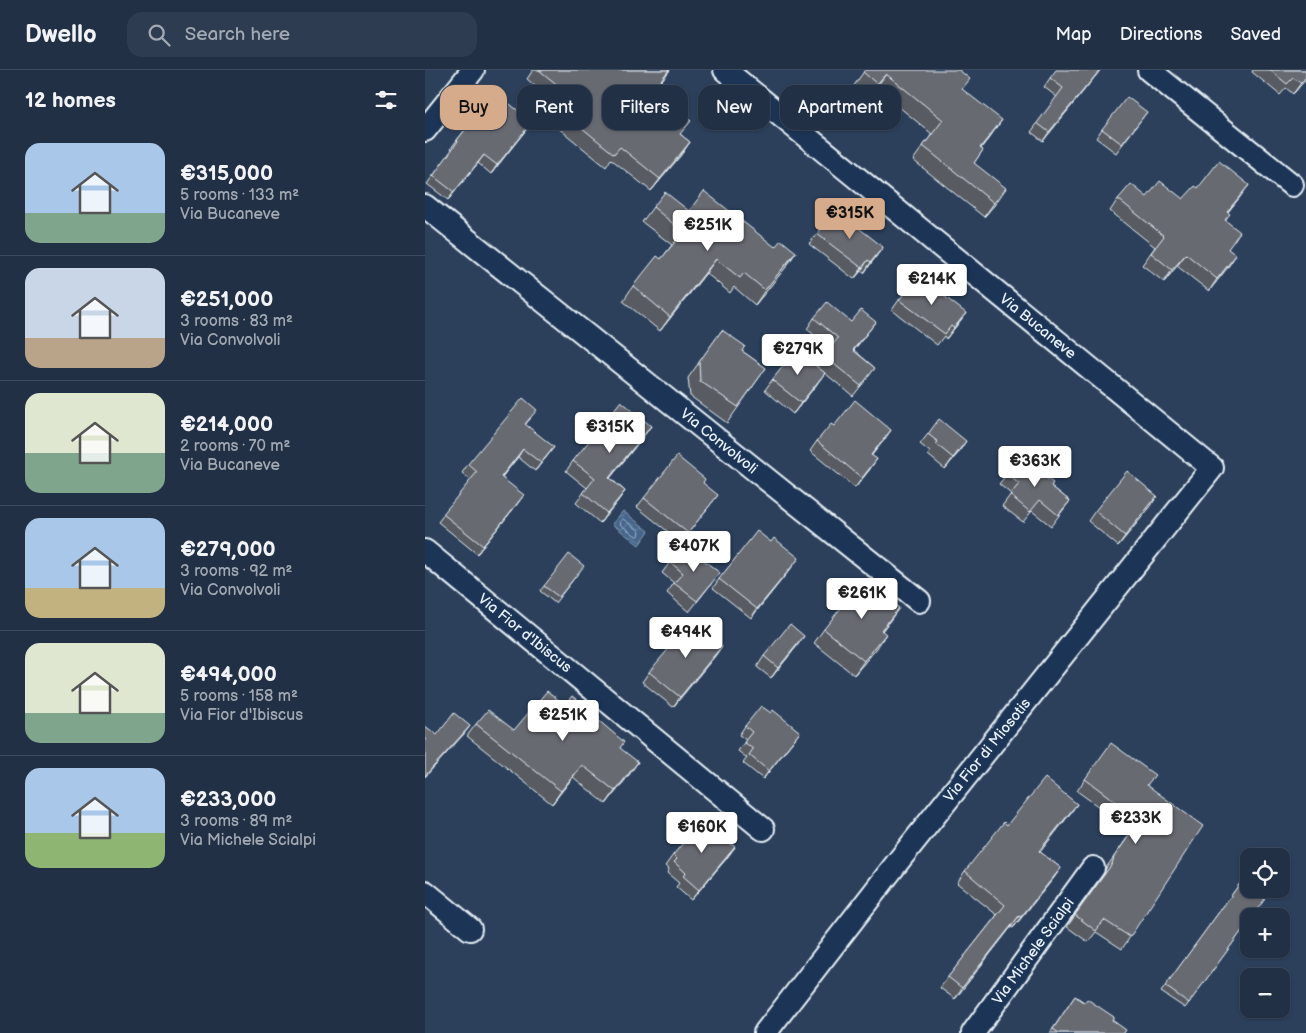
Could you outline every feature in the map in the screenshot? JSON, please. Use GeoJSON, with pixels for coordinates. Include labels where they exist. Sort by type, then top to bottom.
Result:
{"type":"FeatureCollection","features":[{"type":"Feature","properties":{"kind":"street"},"geometry":{"type":"LineString","coordinates":[[425,130],[473,70]]}},
{"type":"Feature","properties":{"kind":"street","name":"Via Bucaneve"},"geometry":{"type":"LineString","coordinates":[[725,70],[1212,468]]}},
{"type":"Feature","properties":{"kind":"street"},"geometry":{"type":"LineString","coordinates":[[1149,70],[1293,185]]}},
{"type":"Feature","properties":{"kind":"street","name":"Via Convolvoli"},"geometry":{"type":"LineString","coordinates":[[425,206],[919,601]]}},
{"type":"Feature","properties":{"kind":"street","name":"Via Fior di Miosotis"},"geometry":{"type":"LineString","coordinates":[[765,1033],[900,859],[1212,468]]}},
{"type":"Feature","properties":{"kind":"street","name":"Via Fior d'Ibiscus"},"geometry":{"type":"LineString","coordinates":[[425,550],[763,829]]}},
{"type":"Feature","properties":{"kind":"street","name":"Via Michele Scialpi"},"geometry":{"type":"LineString","coordinates":[[973,1033],[1093,868]]}},
{"type":"Feature","properties":{"kind":"street"},"geometry":{"type":"LineString","coordinates":[[425,892],[470,929]]}},
{"type":"Feature","properties":{"kind":"water"},"geometry":{"type":"Polygon","coordinates":[[[623,511],[649,531],[639,545],[612,524],[623,511]]]}},
{"type":"Feature","properties":{"kind":"building"},"geometry":{"type":"Polygon","coordinates":[[[539,70],[669,70],[657,85],[602,85],[602,130],[683,130],[680,134],[690,142],[660,179],[620,147],[614,154],[585,130],[592,130],[592,85],[558,85],[539,70]]]}},
{"type":"Feature","properties":{"kind":"building"},"geometry":{"type":"Polygon","coordinates":[[[865,70],[959,70],[970,79],[962,89],[1002,120],[980,148],[983,150],[974,163],[1006,188],[994,203],[923,146],[943,120],[886,74],[877,84],[863,72],[865,70]]]}},
{"type":"Feature","properties":{"kind":"building"},"geometry":{"type":"Polygon","coordinates":[[[1056,70],[1100,70],[1049,132],[1037,123],[1063,88],[1050,78],[1056,70]]]}},
{"type":"Feature","properties":{"kind":"building"},"geometry":{"type":"Polygon","coordinates":[[[1270,70],[1306,70],[1306,77],[1301,83],[1293,78],[1287,84],[1270,70]]]}},
{"type":"Feature","properties":{"kind":"building"},"geometry":{"type":"Polygon","coordinates":[[[1127,97],[1147,112],[1122,144],[1102,129],[1127,97]]]}},
{"type":"Feature","properties":{"kind":"building"},"geometry":{"type":"Polygon","coordinates":[[[507,102],[517,110],[517,130],[525,130],[497,165],[484,155],[454,192],[433,176],[465,130],[507,130],[507,102]]]}},
{"type":"Feature","properties":{"kind":"building"},"geometry":{"type":"Polygon","coordinates":[[[1219,161],[1249,185],[1227,212],[1230,214],[1225,220],[1240,232],[1228,249],[1236,255],[1217,279],[1186,254],[1172,270],[1151,253],[1164,236],[1118,199],[1131,184],[1147,197],[1160,181],[1183,199],[1195,186],[1198,188],[1219,161]]]}},
{"type":"Feature","properties":{"kind":"building"},"geometry":{"type":"Polygon","coordinates":[[[704,191],[775,247],[781,240],[796,252],[765,290],[744,273],[740,278],[716,259],[670,317],[633,286],[657,256],[661,259],[683,232],[653,207],[665,192],[689,211],[704,191]]]}},
{"type":"Feature","properties":{"kind":"building"},"geometry":{"type":"Polygon","coordinates":[[[836,210],[883,247],[871,262],[868,260],[862,268],[817,234],[836,210]]]}},
{"type":"Feature","properties":{"kind":"building"},"geometry":{"type":"Polygon","coordinates":[[[918,276],[966,313],[954,328],[951,326],[945,334],[899,300],[918,276]]]}},
{"type":"Feature","properties":{"kind":"building"},"geometry":{"type":"Polygon","coordinates":[[[827,302],[851,322],[861,310],[876,322],[853,350],[875,368],[861,386],[824,356],[838,338],[814,318],[827,302]]]}},
{"type":"Feature","properties":{"kind":"building"},"geometry":{"type":"Polygon","coordinates":[[[722,330],[745,346],[742,351],[766,368],[738,407],[700,381],[699,362],[722,330]]]}},
{"type":"Feature","properties":{"kind":"building"},"geometry":{"type":"Polygon","coordinates":[[[796,350],[825,373],[801,403],[772,380],[796,350]]]}},
{"type":"Feature","properties":{"kind":"building"},"geometry":{"type":"Polygon","coordinates":[[[523,398],[537,410],[525,424],[554,447],[541,463],[523,449],[501,477],[524,495],[483,546],[443,514],[477,472],[468,464],[523,398]]]}},
{"type":"Feature","properties":{"kind":"building"},"geometry":{"type":"Polygon","coordinates":[[[855,400],[891,430],[871,455],[877,459],[862,478],[817,441],[831,424],[834,426],[855,400]]]}},
{"type":"Feature","properties":{"kind":"building"},"geometry":{"type":"Polygon","coordinates":[[[621,401],[651,426],[609,478],[625,491],[607,513],[583,493],[595,478],[573,461],[621,401]]]}},
{"type":"Feature","properties":{"kind":"building"},"geometry":{"type":"Polygon","coordinates":[[[939,419],[966,441],[953,458],[936,444],[938,442],[928,434],[939,419]]]}},
{"type":"Feature","properties":{"kind":"building"},"geometry":{"type":"Polygon","coordinates":[[[677,456],[705,479],[703,483],[718,495],[688,533],[644,498],[677,456]]]}},
{"type":"Feature","properties":{"kind":"building"},"geometry":{"type":"Polygon","coordinates":[[[1020,457],[1053,483],[1051,486],[1070,501],[1058,515],[1040,500],[1030,512],[1010,495],[1019,484],[1007,474],[1020,457]]]}},
{"type":"Feature","properties":{"kind":"building"},"geometry":{"type":"Polygon","coordinates":[[[1127,471],[1157,496],[1125,536],[1095,511],[1127,471]]]}},
{"type":"Feature","properties":{"kind":"building"},"geometry":{"type":"Polygon","coordinates":[[[757,531],[771,542],[774,538],[799,558],[757,609],[719,579],[757,531]]]}},
{"type":"Feature","properties":{"kind":"building"},"geometry":{"type":"Polygon","coordinates":[[[684,545],[720,573],[697,601],[674,583],[683,573],[670,562],[684,545]]]}},
{"type":"Feature","properties":{"kind":"building"},"geometry":{"type":"Polygon","coordinates":[[[569,554],[584,566],[559,597],[544,586],[569,554]]]}},
{"type":"Feature","properties":{"kind":"building"},"geometry":{"type":"Polygon","coordinates":[[[864,579],[899,608],[881,630],[886,634],[864,661],[824,629],[864,579]]]}},
{"type":"Feature","properties":{"kind":"building"},"geometry":{"type":"Polygon","coordinates":[[[692,621],[722,646],[680,697],[649,672],[692,621]]]}},
{"type":"Feature","properties":{"kind":"building"},"geometry":{"type":"Polygon","coordinates":[[[790,624],[804,636],[778,668],[764,656],[790,624]]]}},
{"type":"Feature","properties":{"kind":"building"},"geometry":{"type":"Polygon","coordinates":[[[547,691],[565,705],[572,696],[600,718],[598,720],[624,742],[620,748],[638,762],[615,791],[582,765],[561,791],[476,724],[488,710],[514,730],[547,691]]]}},
{"type":"Feature","properties":{"kind":"building"},"geometry":{"type":"Polygon","coordinates":[[[761,706],[771,713],[773,710],[800,732],[769,771],[749,755],[753,749],[744,742],[752,732],[745,726],[761,706]]]}},
{"type":"Feature","properties":{"kind":"building"},"geometry":{"type":"Polygon","coordinates":[[[454,713],[470,726],[425,776],[425,726],[437,735],[454,713]]]}},
{"type":"Feature","properties":{"kind":"building"},"geometry":{"type":"Polygon","coordinates":[[[1111,743],[1155,775],[1147,785],[1203,826],[1130,937],[1104,920],[1096,931],[1075,915],[1112,864],[1114,857],[1140,820],[1085,779],[1111,743]]]}},
{"type":"Feature","properties":{"kind":"building"},"geometry":{"type":"Polygon","coordinates":[[[1045,778],[1077,804],[1039,851],[1061,868],[1021,917],[1019,916],[962,988],[948,977],[1005,905],[965,871],[1004,822],[1007,825],[1045,778]]]}},
{"type":"Feature","properties":{"kind":"building"},"geometry":{"type":"Polygon","coordinates":[[[702,820],[735,847],[699,890],[683,876],[686,873],[674,862],[677,859],[673,855],[702,820]]]}},
{"type":"Feature","properties":{"kind":"building"},"geometry":{"type":"Polygon","coordinates":[[[1240,883],[1240,898],[1265,899],[1258,908],[1240,908],[1240,933],[1189,1003],[1165,986],[1240,883]]]}},
{"type":"Feature","properties":{"kind":"building"},"geometry":{"type":"Polygon","coordinates":[[[1075,996],[1084,1003],[1087,999],[1114,1017],[1112,1020],[1126,1030],[1124,1033],[1059,1033],[1053,1029],[1075,996]]]}}]}
